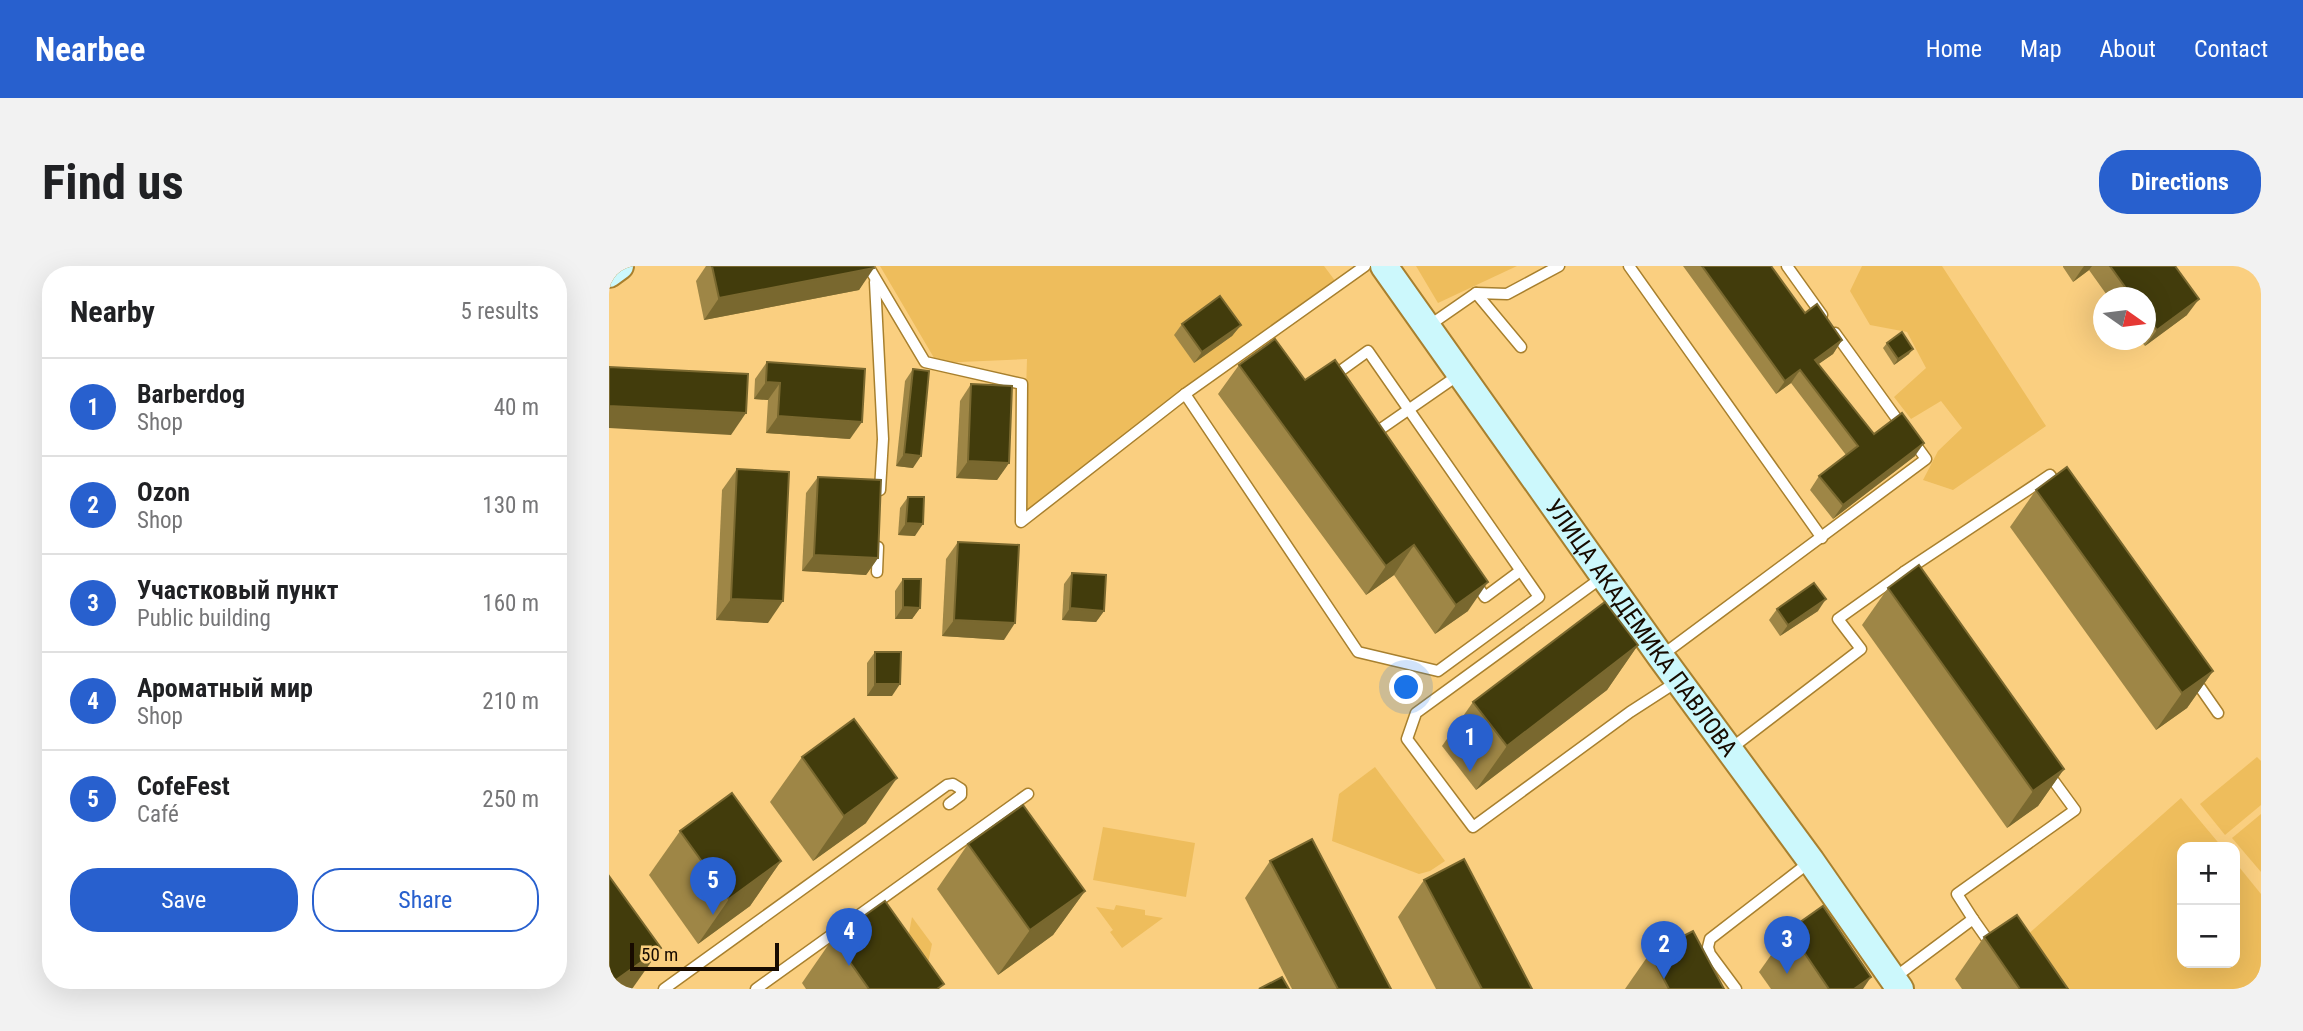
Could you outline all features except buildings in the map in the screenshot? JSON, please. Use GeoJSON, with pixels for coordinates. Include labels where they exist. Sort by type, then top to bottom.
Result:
{"type":"FeatureCollection","features":[{"type":"Feature","properties":{"kind":"street"},"geometry":{"type":"LineString","coordinates":[[609,274],[620,266]]}},
{"type":"Feature","properties":{"kind":"street","name":"УЛИЦА АКАДЕМИКА ПАВЛОВА"},"geometry":{"type":"LineString","coordinates":[[1384,266],[1661,657],[1811,861],[1897,986]]}},
{"type":"Feature","properties":{"kind":"lane"},"geometry":{"type":"LineString","coordinates":[[868,266],[925,362],[1022,384],[1021,522],[1185,394],[1365,266]]}},
{"type":"Feature","properties":{"kind":"lane"},"geometry":{"type":"LineString","coordinates":[[1427,327],[1476,293],[1507,294],[1559,266]]}},
{"type":"Feature","properties":{"kind":"lane"},"geometry":{"type":"LineString","coordinates":[[1629,266],[1822,538]]}},
{"type":"Feature","properties":{"kind":"lane"},"geometry":{"type":"LineString","coordinates":[[1661,657],[1926,459],[1787,266]]}},
{"type":"Feature","properties":{"kind":"lane"},"geometry":{"type":"LineString","coordinates":[[875,278],[883,439],[880,505]]}},
{"type":"Feature","properties":{"kind":"lane"},"geometry":{"type":"LineString","coordinates":[[1476,293],[1521,347]]}},
{"type":"Feature","properties":{"kind":"lane"},"geometry":{"type":"LineString","coordinates":[[1185,394],[1358,652],[1439,671],[1539,597],[1368,351],[1331,377],[1338,387]]}},
{"type":"Feature","properties":{"kind":"lane"},"geometry":{"type":"LineString","coordinates":[[1372,435],[1460,373]]}},
{"type":"Feature","properties":{"kind":"lane"},"geometry":{"type":"LineString","coordinates":[[1365,425],[1380,446]]}},
{"type":"Feature","properties":{"kind":"lane"},"geometry":{"type":"LineString","coordinates":[[1729,751],[1861,649],[1838,619],[2050,475],[2066,498]]}},
{"type":"Feature","properties":{"kind":"lane"},"geometry":{"type":"LineString","coordinates":[[877,572],[878,532]]}},
{"type":"Feature","properties":{"kind":"lane"},"geometry":{"type":"LineString","coordinates":[[1469,575],[1485,597],[1520,571]]}},
{"type":"Feature","properties":{"kind":"lane"},"geometry":{"type":"LineString","coordinates":[[1905,572],[1921,594]]}},
{"type":"Feature","properties":{"kind":"lane"},"geometry":{"type":"LineString","coordinates":[[1604,575],[1416,713],[1407,739],[1473,827],[1678,680]]}},
{"type":"Feature","properties":{"kind":"lane"},"geometry":{"type":"LineString","coordinates":[[2186,668],[2218,713]]}},
{"type":"Feature","properties":{"kind":"lane"},"geometry":{"type":"LineString","coordinates":[[2001,959],[1957,894],[2074,810],[2042,765]]}},
{"type":"Feature","properties":{"kind":"lane"},"geometry":{"type":"LineString","coordinates":[[664,989],[947,785],[953,785],[961,789],[961,794],[949,804]]}},
{"type":"Feature","properties":{"kind":"lane"},"geometry":{"type":"LineString","coordinates":[[756,989],[1028,794]]}},
{"type":"Feature","properties":{"kind":"lane"},"geometry":{"type":"LineString","coordinates":[[1737,989],[1710,954],[1710,939],[1723,926],[1811,861]]}},
{"type":"Feature","properties":{"kind":"lane"},"geometry":{"type":"LineString","coordinates":[[1897,986],[1973,919]]}},
{"type":"Feature","properties":{"kind":"shaded area"},"geometry":{"type":"Polygon","coordinates":[[[880,266],[1324,266],[1339,286],[1022,518],[1027,359],[937,363],[880,266]]]}},
{"type":"Feature","properties":{"kind":"shaded area"},"geometry":{"type":"Polygon","coordinates":[[[1416,266],[1517,266],[1438,303],[1416,266]]]}},
{"type":"Feature","properties":{"kind":"shaded area"},"geometry":{"type":"Polygon","coordinates":[[[1862,266],[1942,266],[2046,426],[1953,490],[1923,480],[1938,451],[1962,428],[1941,401],[1911,419],[1894,397],[1926,368],[1907,332],[1870,325],[1850,291],[1862,266]]]}},
{"type":"Feature","properties":{"kind":"shaded area"},"geometry":{"type":"Polygon","coordinates":[[[2257,757],[2261,761],[2261,805],[2225,835],[2200,804],[2257,757]]]}},
{"type":"Feature","properties":{"kind":"shaded area"},"geometry":{"type":"Polygon","coordinates":[[[1375,767],[1445,861],[1430,871],[1419,874],[1332,841],[1339,794],[1375,767]]]}},
{"type":"Feature","properties":{"kind":"shaded area"},"geometry":{"type":"Polygon","coordinates":[[[2181,798],[2218,842],[2177,842],[2177,968],[2240,968],[2240,868],[2261,894],[2261,989],[2062,989],[2026,936],[2181,798]]]}},
{"type":"Feature","properties":{"kind":"shaded area"},"geometry":{"type":"Polygon","coordinates":[[[2261,814],[2261,872],[2240,847],[2240,842],[2232,838],[2261,814]]]}},
{"type":"Feature","properties":{"kind":"shaded area"},"geometry":{"type":"Polygon","coordinates":[[[1103,827],[1195,843],[1186,897],[1093,880],[1103,827]]]}},
{"type":"Feature","properties":{"kind":"shaded area"},"geometry":{"type":"Polygon","coordinates":[[[1116,905],[1145,910],[1145,915],[1163,918],[1122,948],[1096,907],[1114,910],[1116,905]]]}},
{"type":"Feature","properties":{"kind":"shaded area"},"geometry":{"type":"Polygon","coordinates":[[[912,917],[932,944],[923,987],[904,960],[912,917]]]}},
{"type":"Feature","properties":{"kind":"place","name":"Barberdog"},"geometry":{"type":"Point","coordinates":[1470,772]}},
{"type":"Feature","properties":{"kind":"place","name":"CofeFest"},"geometry":{"type":"Point","coordinates":[713,915]}},
{"type":"Feature","properties":{"kind":"place","name":"Ароматный мир"},"geometry":{"type":"Point","coordinates":[849,966]}},
{"type":"Feature","properties":{"kind":"place","name":"Участковый пункт"},"geometry":{"type":"Point","coordinates":[1787,974]}},
{"type":"Feature","properties":{"kind":"place","name":"Ozon"},"geometry":{"type":"Point","coordinates":[1664,979]}}]}
